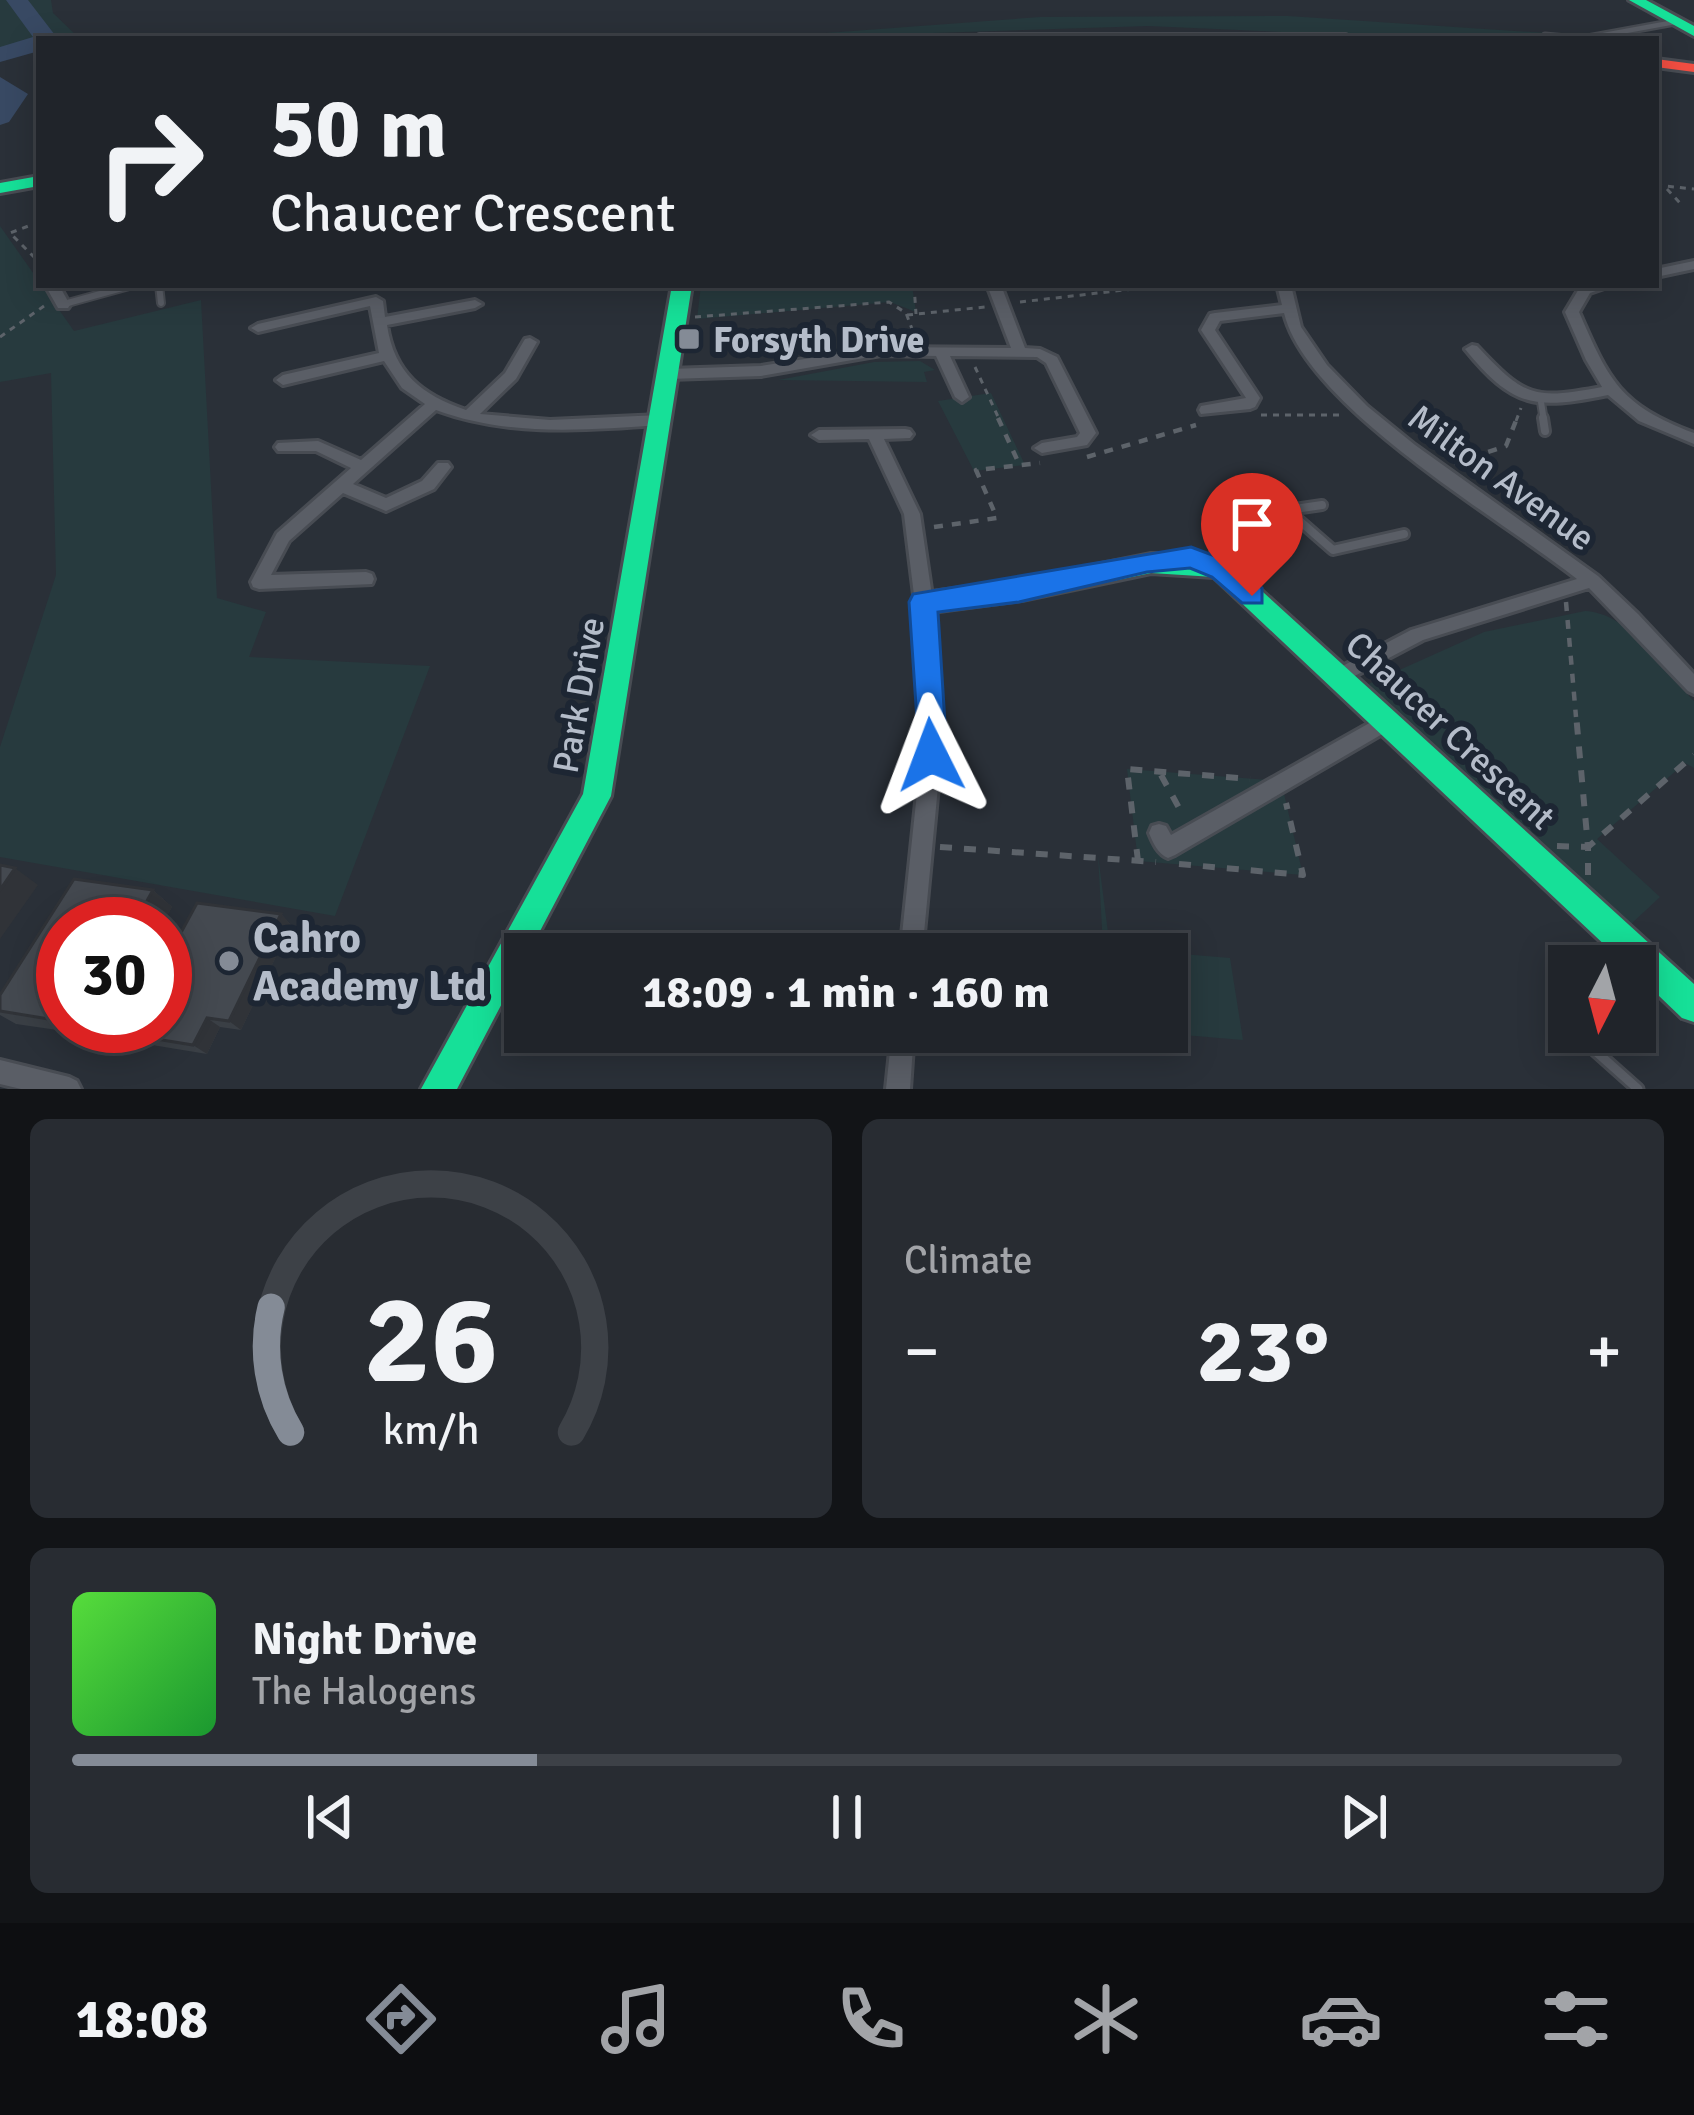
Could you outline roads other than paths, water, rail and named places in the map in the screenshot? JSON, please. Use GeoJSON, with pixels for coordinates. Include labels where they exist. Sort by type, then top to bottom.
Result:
{"type":"FeatureCollection","features":[{"type":"Feature","properties":{"kind":"main road"},"geometry":{"type":"LineString","coordinates":[[1636,0],[1685,27]]}},
{"type":"Feature","properties":{"kind":"main road"},"geometry":{"type":"LineString","coordinates":[[1141,36],[1233,36]]}},
{"type":"Feature","properties":{"kind":"main road"},"geometry":{"type":"LineString","coordinates":[[1659,63],[1694,68]]}},
{"type":"Feature","properties":{"kind":"main road"},"geometry":{"type":"LineString","coordinates":[[1659,74],[1694,78]]}},
{"type":"Feature","properties":{"kind":"main road","name":"Park Drive"},"geometry":{"type":"LineString","coordinates":[[438,1089],[597,796],[682,288]]}},
{"type":"Feature","properties":{"kind":"main road"},"geometry":{"type":"LineString","coordinates":[[923,602],[1019,591],[1147,562],[1191,558],[1213,566]]}},
{"type":"Feature","properties":{"kind":"main road","name":"Chaucer Crescent"},"geometry":{"type":"LineString","coordinates":[[1213,566],[1341,675],[1694,1006]]}},
{"type":"Feature","properties":{"kind":"street"},"geometry":{"type":"LineString","coordinates":[[1659,270],[1694,265]]}},
{"type":"Feature","properties":{"kind":"street"},"geometry":{"type":"LineString","coordinates":[[995,288],[1019,352]]}},
{"type":"Feature","properties":{"kind":"street"},"geometry":{"type":"LineString","coordinates":[[1203,417],[1250,404],[1253,398],[1208,330],[1215,317],[1284,309],[1284,288]]}},
{"type":"Feature","properties":{"kind":"street"},"geometry":{"type":"LineString","coordinates":[[1593,288],[1585,290],[1572,312],[1606,391],[1662,428],[1694,439]]}},
{"type":"Feature","properties":{"kind":"street"},"geometry":{"type":"LineString","coordinates":[[258,328],[376,301],[387,356],[433,404],[518,427],[660,420]]}},
{"type":"Feature","properties":{"kind":"street"},"geometry":{"type":"LineString","coordinates":[[380,322],[475,304]]}},
{"type":"Feature","properties":{"kind":"street","name":"Milton Avenue"},"geometry":{"type":"LineString","coordinates":[[1284,309],[1316,362],[1363,412],[1592,581],[1694,686]]}},
{"type":"Feature","properties":{"kind":"street"},"geometry":{"type":"LineString","coordinates":[[469,416],[511,376],[530,342]]}},
{"type":"Feature","properties":{"kind":"street"},"geometry":{"type":"LineString","coordinates":[[1472,349],[1494,366],[1512,392],[1533,399],[1606,391]]}},
{"type":"Feature","properties":{"kind":"street"},"geometry":{"type":"LineString","coordinates":[[669,374],[761,371],[881,351],[970,356],[1019,352],[1052,360],[1088,433],[1082,442],[1045,455]]}},
{"type":"Feature","properties":{"kind":"street"},"geometry":{"type":"LineString","coordinates":[[942,355],[962,397]]}},
{"type":"Feature","properties":{"kind":"street"},"geometry":{"type":"LineString","coordinates":[[283,380],[387,356]]}},
{"type":"Feature","properties":{"kind":"street"},"geometry":{"type":"LineString","coordinates":[[366,580],[259,582],[283,537],[433,404]]}},
{"type":"Feature","properties":{"kind":"street"},"geometry":{"type":"LineString","coordinates":[[874,434],[912,514],[923,602],[931,755],[913,933]]}},
{"type":"Feature","properties":{"kind":"street"},"geometry":{"type":"LineString","coordinates":[[819,435],[905,434]]}},
{"type":"Feature","properties":{"kind":"street"},"geometry":{"type":"LineString","coordinates":[[283,447],[318,446],[361,466]]}},
{"type":"Feature","properties":{"kind":"street"},"geometry":{"type":"LineString","coordinates":[[339,485],[386,505],[428,485],[443,467]]}},
{"type":"Feature","properties":{"kind":"street"},"geometry":{"type":"LineString","coordinates":[[1341,675],[1418,635],[1592,581]]}},
{"type":"Feature","properties":{"kind":"street"},"geometry":{"type":"LineString","coordinates":[[1160,832],[1168,848],[1389,720]]}},
{"type":"Feature","properties":{"kind":"street"},"geometry":{"type":"LineString","coordinates":[[898,1089],[901,1053]]}},
{"type":"Feature","properties":{"kind":"street"},"geometry":{"type":"LineString","coordinates":[[0,1072],[30,1086],[69,1089]]}},
{"type":"Feature","properties":{"kind":"lane"},"geometry":{"type":"LineString","coordinates":[[1606,36],[1685,27]]}},
{"type":"Feature","properties":{"kind":"lane"},"geometry":{"type":"LineString","coordinates":[[57,293],[104,288]]}},
{"type":"Feature","properties":{"kind":"lane"},"geometry":{"type":"LineString","coordinates":[[159,288],[161,303]]}},
{"type":"Feature","properties":{"kind":"lane"},"geometry":{"type":"LineString","coordinates":[[1533,399],[1545,431]]}},
{"type":"Feature","properties":{"kind":"lane"},"geometry":{"type":"LineString","coordinates":[[1213,566],[1219,529],[1227,519],[1322,505]]}},
{"type":"Feature","properties":{"kind":"lane"},"geometry":{"type":"LineString","coordinates":[[1285,508],[1334,550],[1404,534]]}},
{"type":"Feature","properties":{"kind":"lane"},"geometry":{"type":"LineString","coordinates":[[1598,1053],[1638,1089]]}},
{"type":"Feature","properties":{"kind":"waterway"},"geometry":{"type":"LineString","coordinates":[[17,0],[44,36]]}},
{"type":"Feature","properties":{"kind":"waterway"},"geometry":{"type":"LineString","coordinates":[[0,55],[36,44]]}},
{"type":"Feature","properties":{"kind":"waterway"},"geometry":{"type":"LineString","coordinates":[[0,84],[16,94],[0,117]]}},
{"type":"Feature","properties":{"kind":"place","name":"Forsyth Drive"},"geometry":{"type":"Point","coordinates":[689,339]}},
{"type":"Feature","properties":{"kind":"place","name":"Cahro Academy Ltd"},"geometry":{"type":"Point","coordinates":[229,961]}}]}
